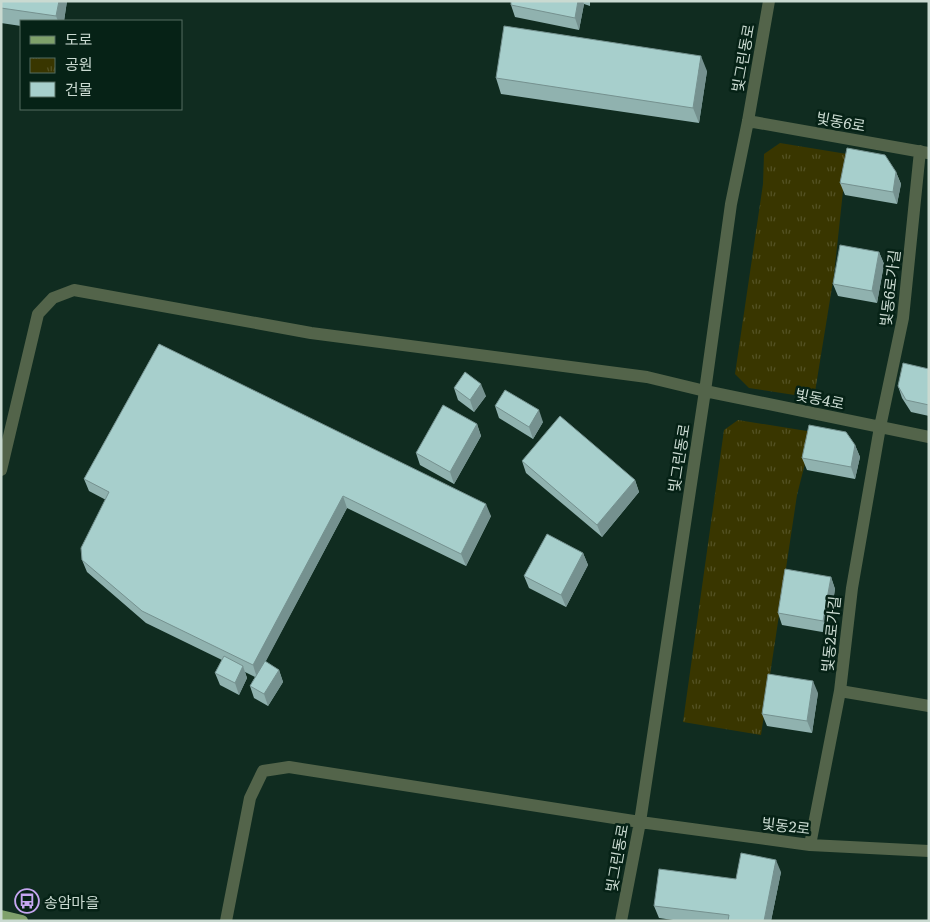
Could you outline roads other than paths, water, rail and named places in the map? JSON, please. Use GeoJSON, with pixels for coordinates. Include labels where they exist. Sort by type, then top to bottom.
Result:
{"type":"FeatureCollection","features":[{"type":"Feature","properties":{"kind":"main road"},"geometry":{"type":"LineString","coordinates":[[1,916],[22,921]]}},
{"type":"Feature","properties":{"kind":"street","name":"빛그린동로"},"geometry":{"type":"LineString","coordinates":[[622,921],[640,822],[705,391],[731,204],[769,1]]}},
{"type":"Feature","properties":{"kind":"street","name":"빛동6로"},"geometry":{"type":"LineString","coordinates":[[748,121],[925,152]]}},
{"type":"Feature","properties":{"kind":"street","name":"빛동6로가길"},"geometry":{"type":"LineString","coordinates":[[880,427],[903,318],[925,152]]}},
{"type":"Feature","properties":{"kind":"street","name":"빛동4로"},"geometry":{"type":"LineString","coordinates":[[1,470],[38,314],[53,298],[74,290],[311,333],[647,377],[705,391],[929,437]]}},
{"type":"Feature","properties":{"kind":"street","name":"빛동2로가길"},"geometry":{"type":"LineString","coordinates":[[810,845],[840,691],[852,588],[880,427]]}},
{"type":"Feature","properties":{"kind":"street"},"geometry":{"type":"LineString","coordinates":[[840,691],[929,706]]}},
{"type":"Feature","properties":{"kind":"street","name":"빛동2로"},"geometry":{"type":"LineString","coordinates":[[226,921],[250,798],[262,771],[289,767],[640,822],[810,845],[929,851]]}},
{"type":"Feature","properties":{"kind":"place","name":"송암마을"},"geometry":{"type":"Point","coordinates":[27,901]}}]}
